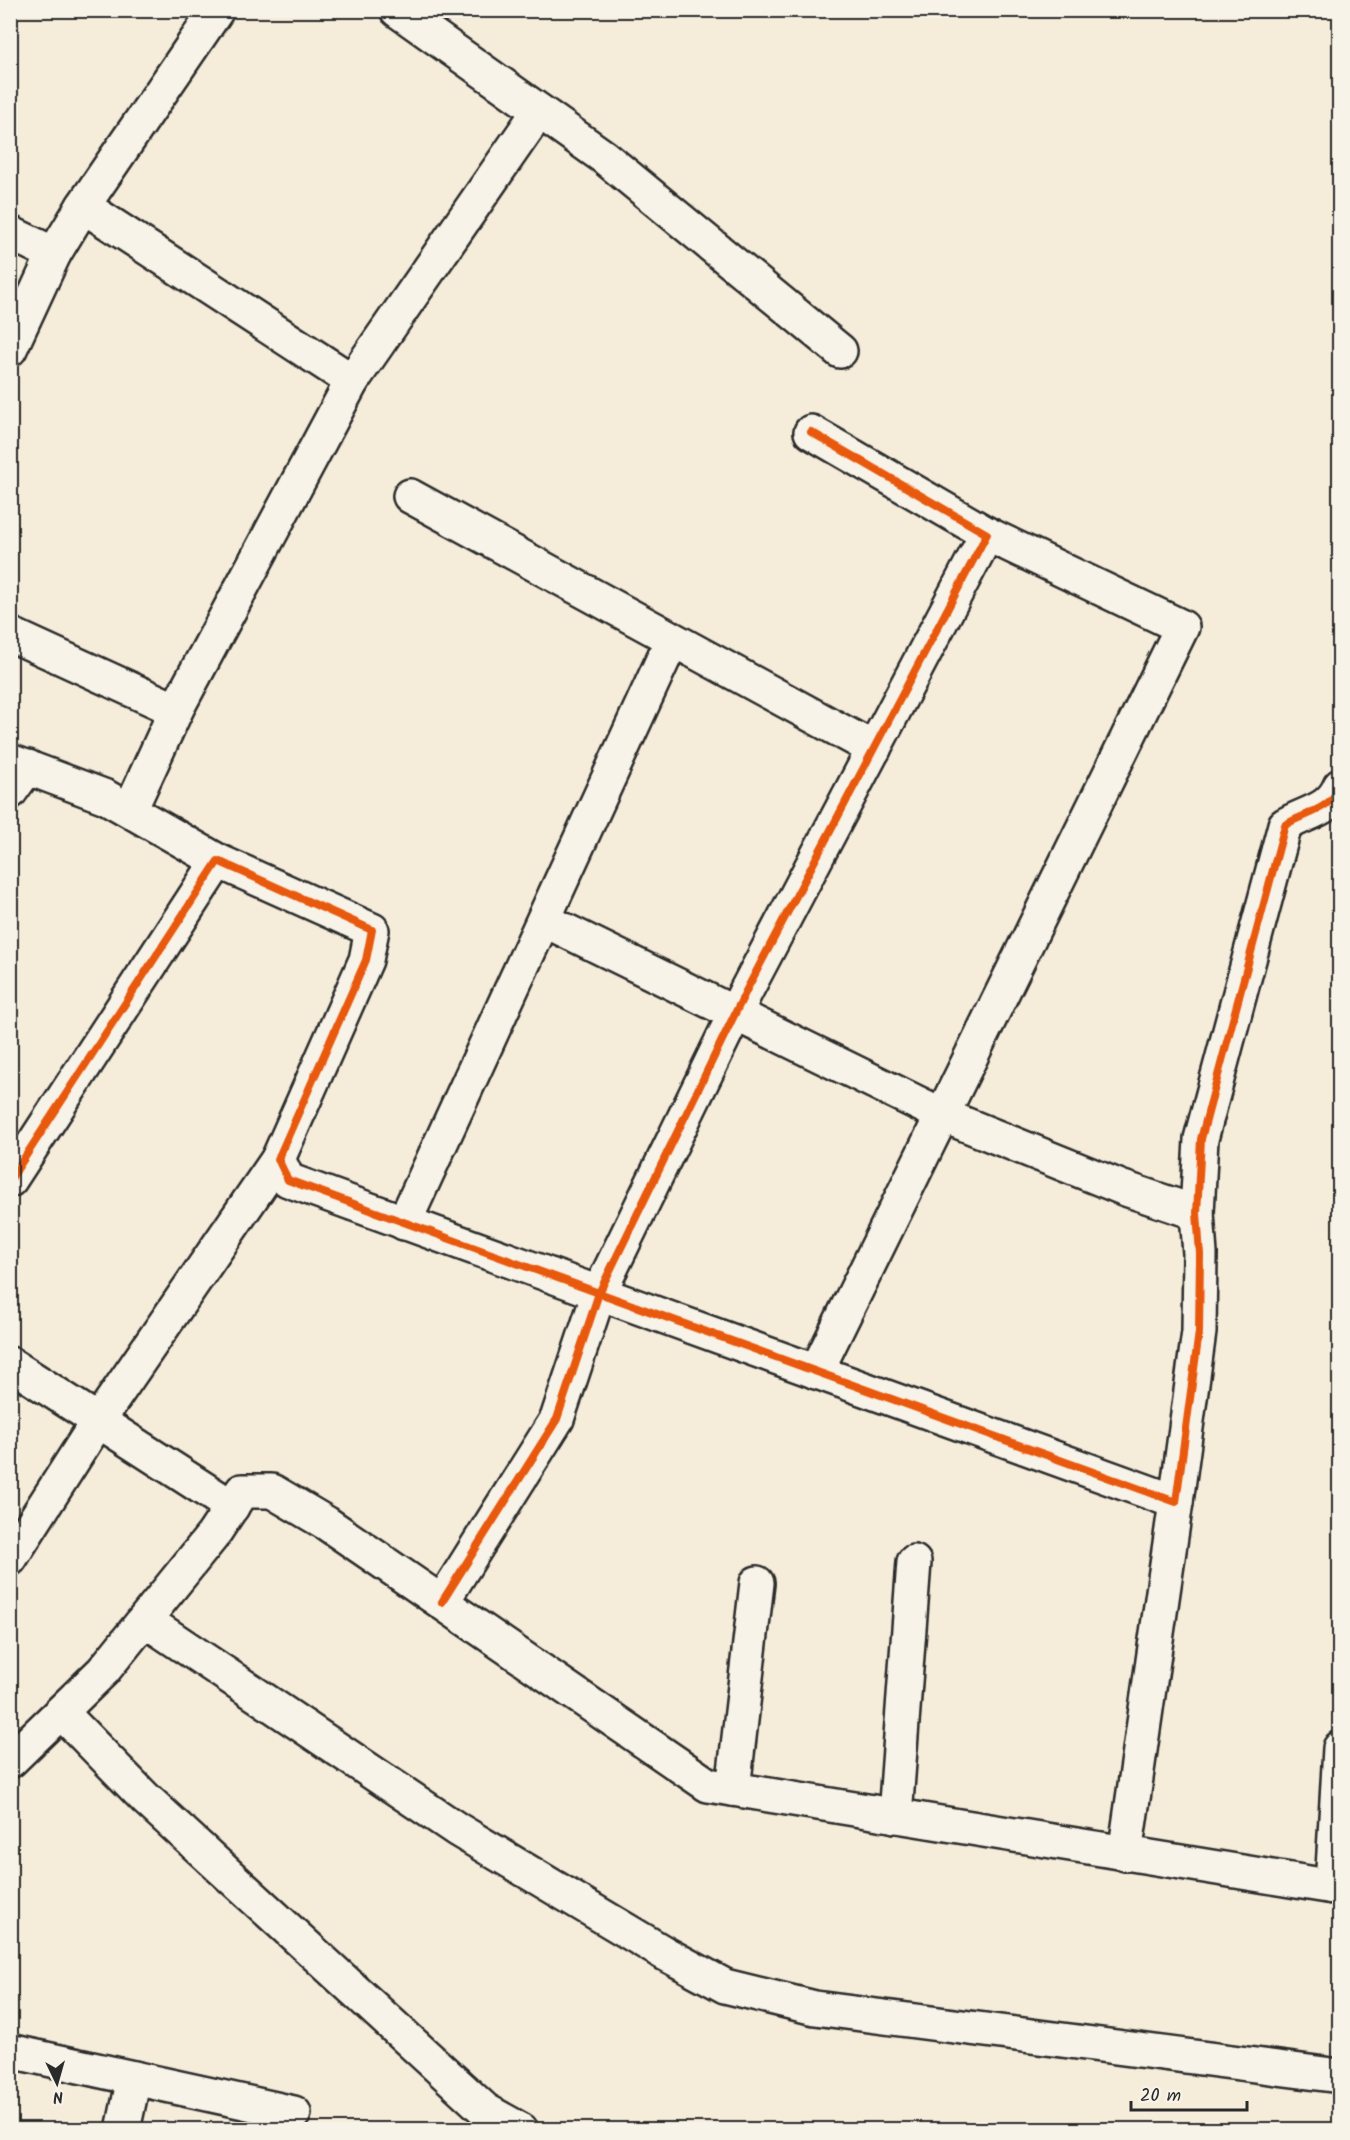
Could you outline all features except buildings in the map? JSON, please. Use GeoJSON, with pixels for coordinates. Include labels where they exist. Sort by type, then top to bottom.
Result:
{"type":"FeatureCollection","features":[{"type":"Feature","properties":{"kind":"street"},"geometry":{"type":"LineString","coordinates":[[10,348],[54,254],[83,206],[217,10]]}},
{"type":"Feature","properties":{"kind":"street"},"geometry":{"type":"LineString","coordinates":[[397,10],[604,157],[840,351]]}},
{"type":"Feature","properties":{"kind":"street"},"geometry":{"type":"LineString","coordinates":[[130,810],[176,710],[352,381],[539,111]]}},
{"type":"Feature","properties":{"kind":"street"},"geometry":{"type":"LineString","coordinates":[[83,206],[352,381]]}},
{"type":"Feature","properties":{"kind":"street"},"geometry":{"type":"LineString","coordinates":[[10,233],[54,254]]}},
{"type":"Feature","properties":{"kind":"street"},"geometry":{"type":"LineString","coordinates":[[811,432],[987,534],[1182,627],[816,1372]]}},
{"type":"Feature","properties":{"kind":"street"},"geometry":{"type":"LineString","coordinates":[[410,496],[874,749]]}},
{"type":"Feature","properties":{"kind":"street"},"geometry":{"type":"LineString","coordinates":[[442,1602],[557,1419],[599,1293],[735,1013],[987,534]]}},
{"type":"Feature","properties":{"kind":"street"},"geometry":{"type":"LineString","coordinates":[[10,634],[176,710]]}},
{"type":"Feature","properties":{"kind":"street"},"geometry":{"type":"LineString","coordinates":[[404,1223],[672,640]]}},
{"type":"Feature","properties":{"kind":"street"},"geometry":{"type":"LineString","coordinates":[[10,1559],[98,1421],[278,1159],[366,960],[372,930],[218,861],[106,797],[16,773]]}},
{"type":"Feature","properties":{"kind":"street"},"geometry":{"type":"LineString","coordinates":[[1125,1854],[1199,1332],[1200,1254],[1197,1213],[1201,1139],[1285,825],[1302,815],[1320,811],[1336,795],[1340,786]]}},
{"type":"Feature","properties":{"kind":"street"},"geometry":{"type":"LineString","coordinates":[[10,1180],[218,861]]}},
{"type":"Feature","properties":{"kind":"street"},"geometry":{"type":"LineString","coordinates":[[544,920],[942,1115],[1123,1188],[1197,1213]]}},
{"type":"Feature","properties":{"kind":"street"},"geometry":{"type":"LineString","coordinates":[[278,1159],[288,1180],[816,1372],[964,1423],[1176,1502]]}},
{"type":"Feature","properties":{"kind":"street"},"geometry":{"type":"LineString","coordinates":[[10,1364],[232,1507]]}},
{"type":"Feature","properties":{"kind":"street"},"geometry":{"type":"LineString","coordinates":[[10,1761],[103,1671],[213,1535],[242,1491],[272,1491],[326,1523],[708,1785],[1336,1887],[1340,1748]]}},
{"type":"Feature","properties":{"kind":"street"},"geometry":{"type":"LineString","coordinates":[[896,1816],[914,1562]]}},
{"type":"Feature","properties":{"kind":"street"},"geometry":{"type":"LineString","coordinates":[[733,1789],[757,1583]]}},
{"type":"Feature","properties":{"kind":"street"},"geometry":{"type":"LineString","coordinates":[[144,1620],[458,1830],[664,1953],[725,1986],[815,2008],[1340,2076]]}},
{"type":"Feature","properties":{"kind":"street"},"geometry":{"type":"LineString","coordinates":[[61,1712],[145,1798],[485,2110],[521,2130]]}},
{"type":"Feature","properties":{"kind":"street"},"geometry":{"type":"LineString","coordinates":[[10,2051],[294,2113]]}},
{"type":"Feature","properties":{"kind":"street"},"geometry":{"type":"LineString","coordinates":[[123,2130],[134,2078]]}},
{"type":"Feature","properties":{"kind":"cycle path"},"geometry":{"type":"LineString","coordinates":[[10,1180],[218,861],[372,930],[366,960],[278,1159],[288,1180],[599,1293],[746,991],[987,534],[811,432]]}},
{"type":"Feature","properties":{"kind":"cycle path"},"geometry":{"type":"LineString","coordinates":[[442,1602],[557,1419],[599,1293],[1176,1502],[1199,1332],[1200,1254],[1197,1213],[1201,1139],[1285,825],[1324,806],[1336,794],[1340,786]]}}]}
